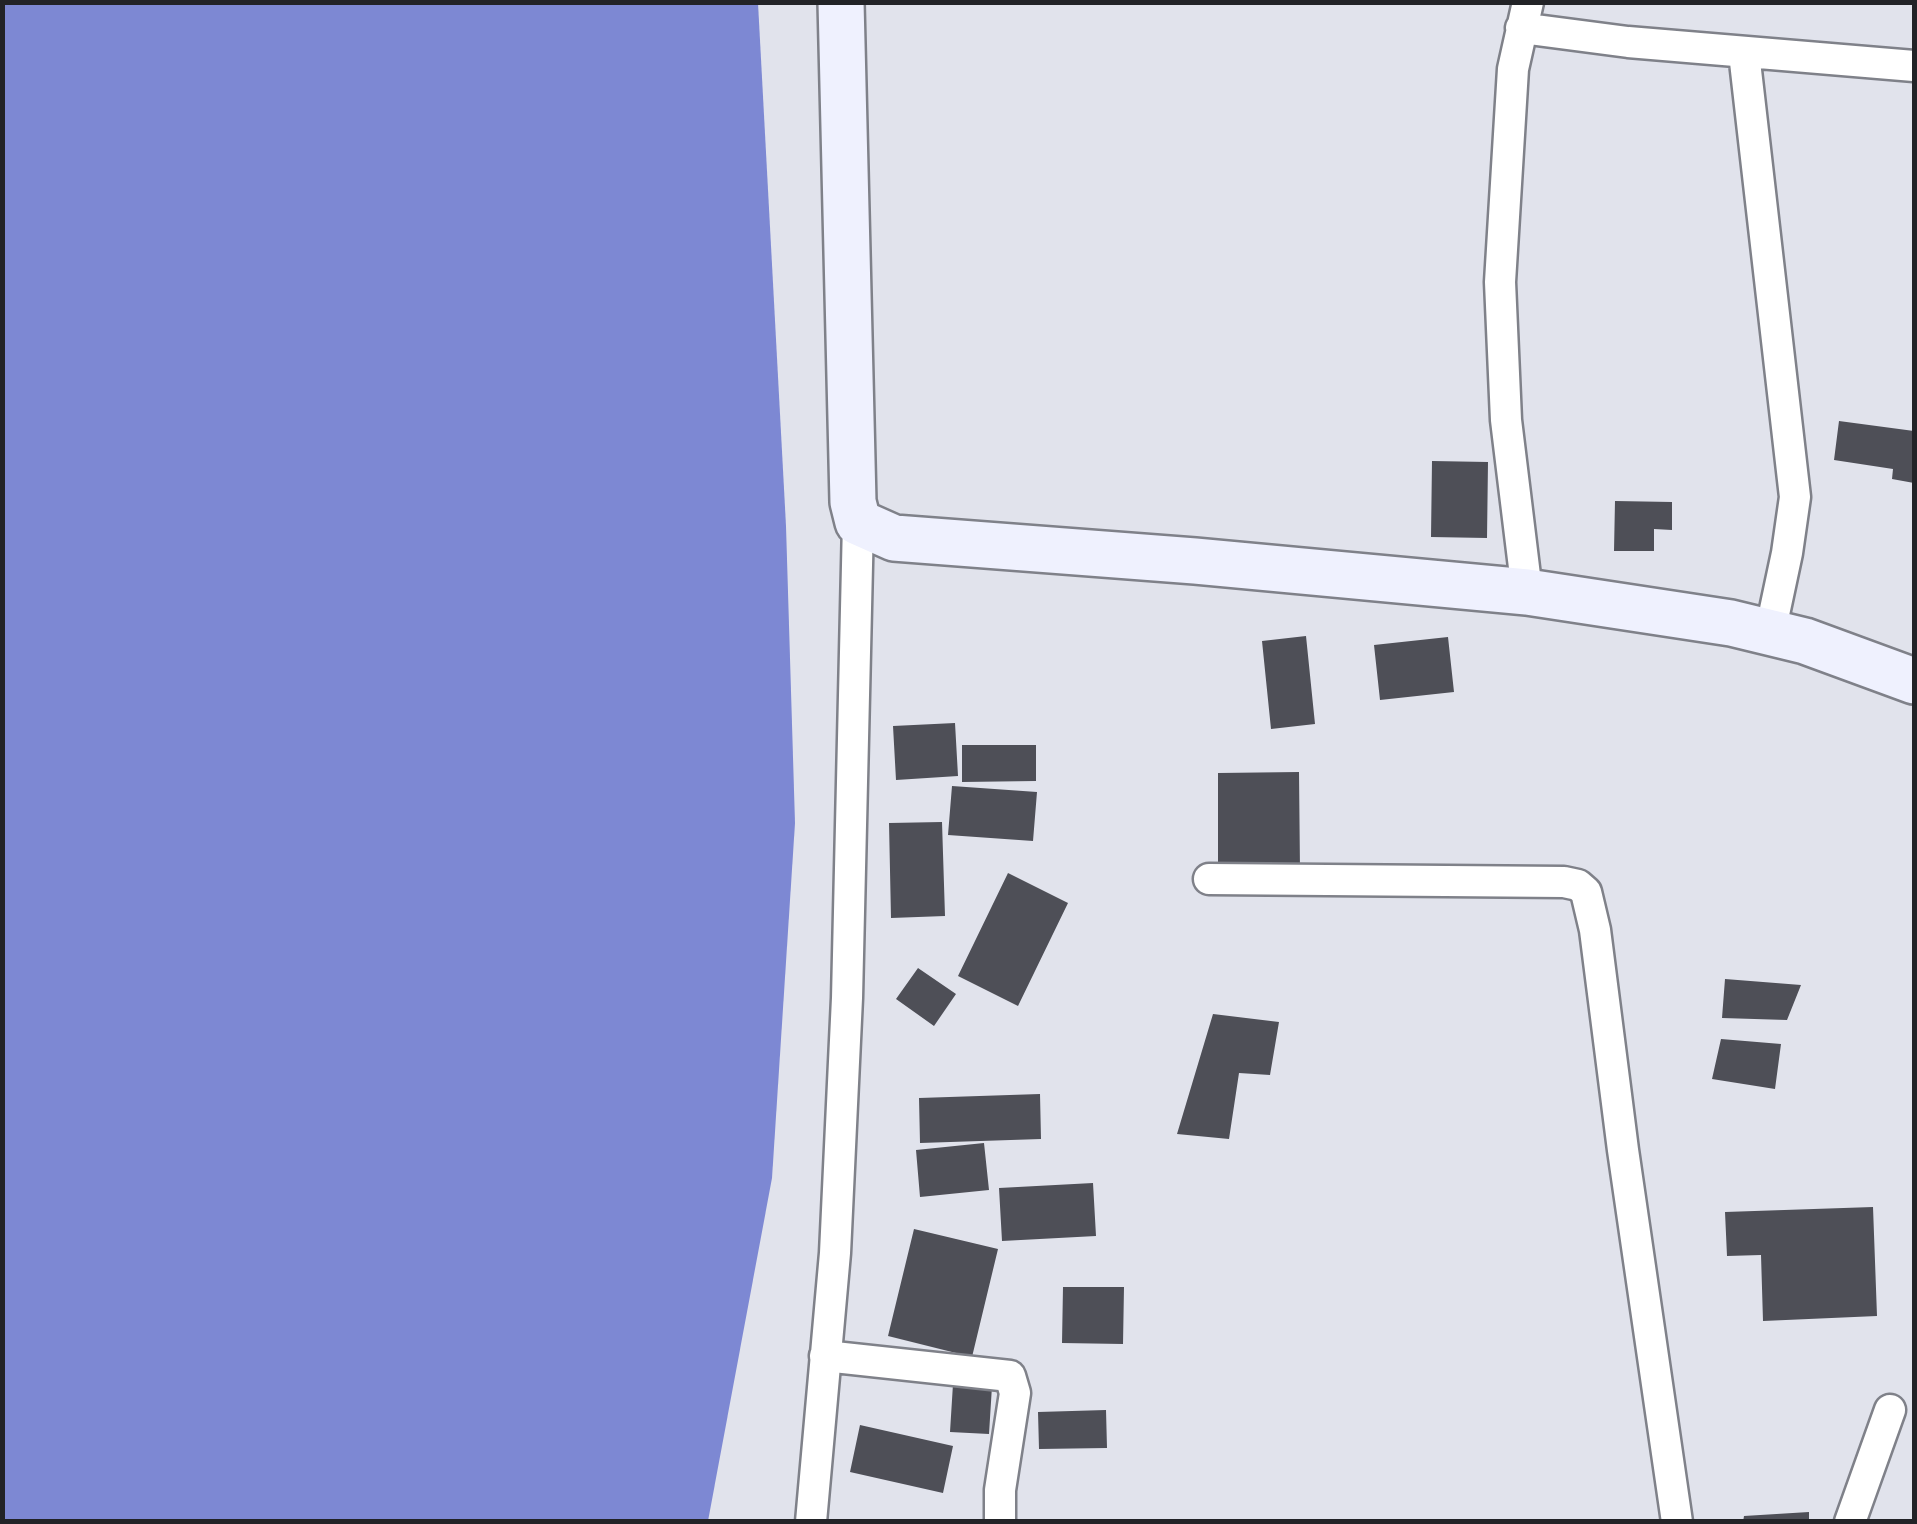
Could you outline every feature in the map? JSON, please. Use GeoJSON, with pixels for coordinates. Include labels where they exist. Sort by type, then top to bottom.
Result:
{"type":"FeatureCollection","features":[{"type":"Feature","properties":{"kind":"main road"},"geometry":{"type":"LineString","coordinates":[[840,2],[853,502],[858,522],[894,538],[1195,560],[1527,592],[1770,633],[1914,681]]}},
{"type":"Feature","properties":{"kind":"street"},"geometry":{"type":"LineString","coordinates":[[1527,592],[1506,420],[1500,282],[1513,69],[1524,15],[1744,52],[1914,66]]}},
{"type":"Feature","properties":{"kind":"street"},"geometry":{"type":"LineString","coordinates":[[1744,52],[1795,496],[1770,633]]}},
{"type":"Feature","properties":{"kind":"street"},"geometry":{"type":"LineString","coordinates":[[811,1522],[835,1253],[848,998],[858,522]]}},
{"type":"Feature","properties":{"kind":"street"},"geometry":{"type":"LineString","coordinates":[[1209,880],[1564,882],[1578,885],[1586,892],[1595,930],[1622,1150],[1677,1522]]}},
{"type":"Feature","properties":{"kind":"street"},"geometry":{"type":"LineString","coordinates":[[825,1356],[1010,1376],[1015,1393],[1000,1490],[1000,1522]]}},
{"type":"Feature","properties":{"kind":"street"},"geometry":{"type":"LineString","coordinates":[[1850,1522],[1890,1410]]}},
{"type":"Feature","properties":{"kind":"water"},"geometry":{"type":"Polygon","coordinates":[[[3,2],[758,3],[786,526],[795,823],[772,1178],[708,1521],[3,1521],[3,2]]]}},
{"type":"Feature","properties":{"kind":"building"},"geometry":{"type":"Polygon","coordinates":[[[1839,421],[1914,431],[1914,483],[1892,479],[1893,469],[1834,460],[1839,421]]]}},
{"type":"Feature","properties":{"kind":"building"},"geometry":{"type":"Polygon","coordinates":[[[1432,461],[1488,462],[1487,538],[1431,537],[1432,461]]]}},
{"type":"Feature","properties":{"kind":"building"},"geometry":{"type":"Polygon","coordinates":[[[1615,501],[1672,502],[1672,530],[1654,529],[1654,551],[1614,551],[1615,501]]]}},
{"type":"Feature","properties":{"kind":"building"},"geometry":{"type":"Polygon","coordinates":[[[1306,636],[1315,724],[1271,729],[1262,641],[1306,636]]]}},
{"type":"Feature","properties":{"kind":"building"},"geometry":{"type":"Polygon","coordinates":[[[1448,637],[1454,692],[1380,700],[1374,645],[1448,637]]]}},
{"type":"Feature","properties":{"kind":"building"},"geometry":{"type":"Polygon","coordinates":[[[955,723],[958,776],[896,780],[893,726],[955,723]]]}},
{"type":"Feature","properties":{"kind":"building"},"geometry":{"type":"Polygon","coordinates":[[[962,745],[1036,745],[1036,781],[962,782],[962,745]]]}},
{"type":"Feature","properties":{"kind":"building"},"geometry":{"type":"Polygon","coordinates":[[[1299,772],[1300,871],[1218,872],[1218,773],[1299,772]]]}},
{"type":"Feature","properties":{"kind":"building"},"geometry":{"type":"Polygon","coordinates":[[[952,786],[1037,792],[1033,841],[948,835],[952,786]]]}},
{"type":"Feature","properties":{"kind":"building"},"geometry":{"type":"Polygon","coordinates":[[[942,822],[945,916],[891,918],[889,823],[942,822]]]}},
{"type":"Feature","properties":{"kind":"building"},"geometry":{"type":"Polygon","coordinates":[[[1008,873],[1068,903],[1018,1006],[958,976],[1008,873]]]}},
{"type":"Feature","properties":{"kind":"building"},"geometry":{"type":"Polygon","coordinates":[[[918,968],[956,994],[934,1026],[896,999],[918,968]]]}},
{"type":"Feature","properties":{"kind":"building"},"geometry":{"type":"Polygon","coordinates":[[[1725,979],[1801,985],[1787,1020],[1722,1018],[1725,979]]]}},
{"type":"Feature","properties":{"kind":"building"},"geometry":{"type":"Polygon","coordinates":[[[1213,1014],[1279,1022],[1270,1075],[1239,1073],[1229,1139],[1177,1134],[1213,1014]]]}},
{"type":"Feature","properties":{"kind":"building"},"geometry":{"type":"Polygon","coordinates":[[[1721,1039],[1781,1044],[1775,1089],[1712,1079],[1721,1039]]]}},
{"type":"Feature","properties":{"kind":"building"},"geometry":{"type":"Polygon","coordinates":[[[1040,1094],[1041,1139],[920,1143],[919,1098],[1040,1094]]]}},
{"type":"Feature","properties":{"kind":"building"},"geometry":{"type":"Polygon","coordinates":[[[984,1143],[989,1190],[920,1197],[916,1150],[984,1143]]]}},
{"type":"Feature","properties":{"kind":"building"},"geometry":{"type":"Polygon","coordinates":[[[1093,1183],[1096,1236],[1002,1241],[999,1188],[1093,1183]]]}},
{"type":"Feature","properties":{"kind":"building"},"geometry":{"type":"Polygon","coordinates":[[[1873,1207],[1877,1316],[1763,1321],[1761,1255],[1727,1256],[1725,1212],[1873,1207]]]}},
{"type":"Feature","properties":{"kind":"building"},"geometry":{"type":"Polygon","coordinates":[[[914,1229],[998,1249],[972,1357],[888,1336],[914,1229]]]}},
{"type":"Feature","properties":{"kind":"building"},"geometry":{"type":"Polygon","coordinates":[[[1063,1287],[1124,1287],[1123,1344],[1062,1343],[1063,1287]]]}},
{"type":"Feature","properties":{"kind":"building"},"geometry":{"type":"Polygon","coordinates":[[[953,1384],[992,1386],[989,1434],[950,1432],[953,1384]]]}},
{"type":"Feature","properties":{"kind":"building"},"geometry":{"type":"Polygon","coordinates":[[[1106,1410],[1107,1448],[1039,1449],[1038,1412],[1106,1410]]]}},
{"type":"Feature","properties":{"kind":"building"},"geometry":{"type":"Polygon","coordinates":[[[860,1425],[953,1446],[943,1493],[850,1472],[860,1425]]]}},
{"type":"Feature","properties":{"kind":"building"},"geometry":{"type":"Polygon","coordinates":[[[1809,1512],[1809,1522],[1743,1522],[1744,1516],[1809,1512]]]}}]}
